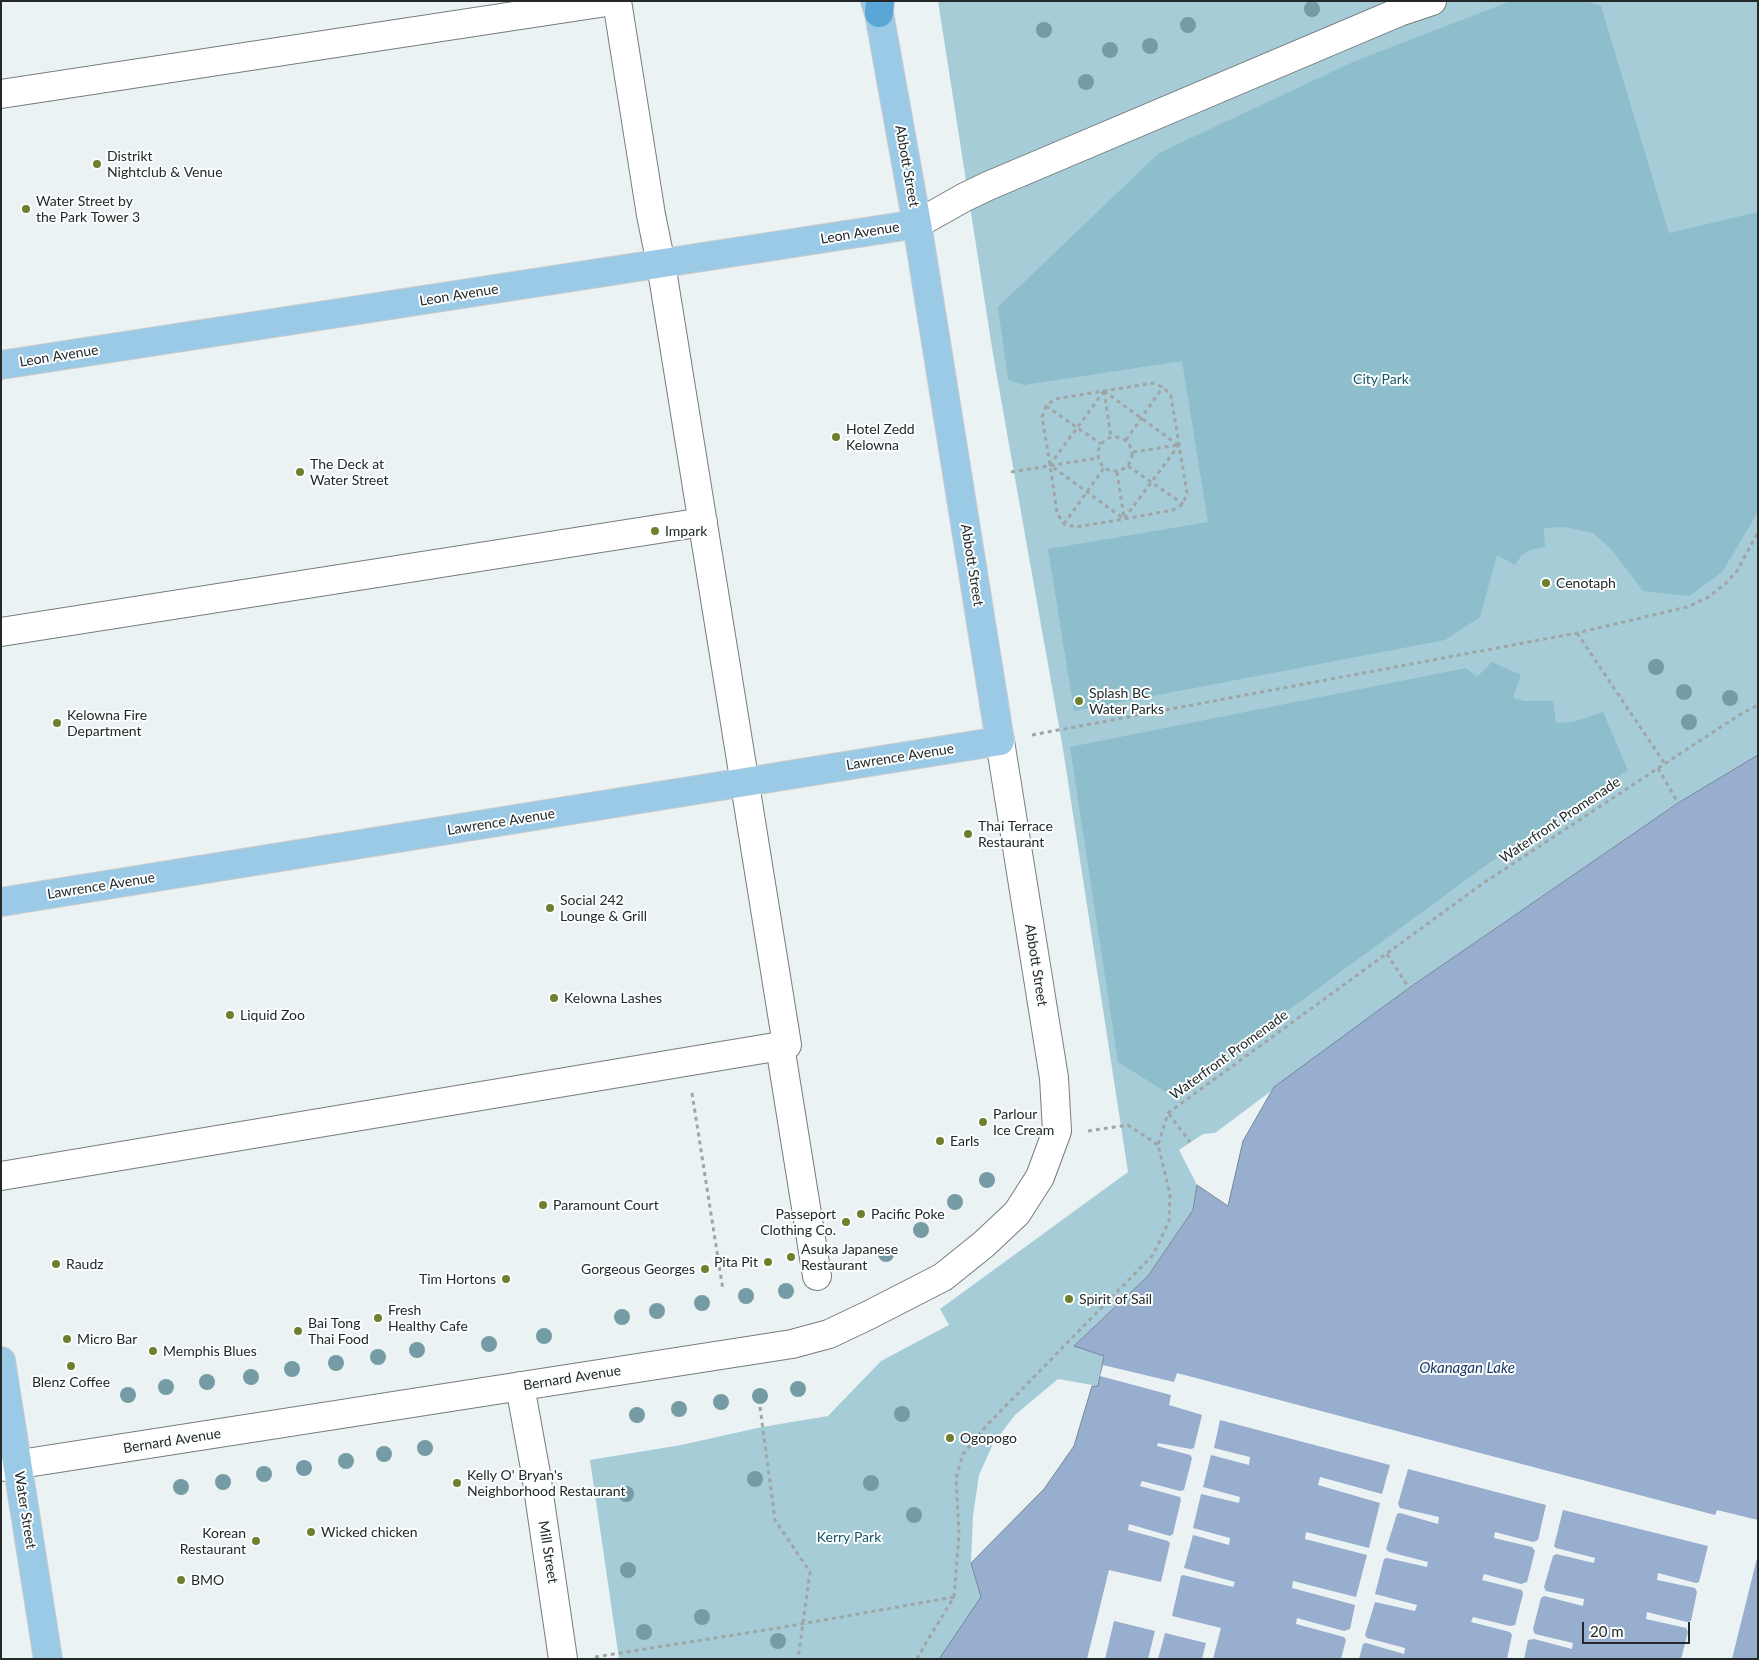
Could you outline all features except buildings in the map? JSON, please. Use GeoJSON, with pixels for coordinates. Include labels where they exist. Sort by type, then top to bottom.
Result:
{"type":"FeatureCollection","features":[{"type":"Feature","properties":{"kind":"main road","name":"Abbott Street"},"geometry":{"type":"LineString","coordinates":[[878,5],[917,224],[1000,741]]}},
{"type":"Feature","properties":{"kind":"main road","name":"Leon Avenue"},"geometry":{"type":"LineString","coordinates":[[1,365],[917,224]]}},
{"type":"Feature","properties":{"kind":"main road","name":"Lawrence Avenue"},"geometry":{"type":"LineString","coordinates":[[1,902],[1000,741]]}},
{"type":"Feature","properties":{"kind":"main road","name":"Water Street"},"geometry":{"type":"LineString","coordinates":[[1,1361],[10,1466],[48,1659]]}},
{"type":"Feature","properties":{"kind":"street"},"geometry":{"type":"LineString","coordinates":[[1,94],[615,1],[661,264],[788,1045],[1,1176]]}},
{"type":"Feature","properties":{"kind":"street"},"geometry":{"type":"LineString","coordinates":[[917,224],[988,186],[1399,12],[1432,1]]}},
{"type":"Feature","properties":{"kind":"street"},"geometry":{"type":"LineString","coordinates":[[1,632],[703,522]]}},
{"type":"Feature","properties":{"kind":"street","name":"Abbott Street"},"geometry":{"type":"LineString","coordinates":[[1000,741],[1054,1078],[1057,1131]]}},
{"type":"Feature","properties":{"kind":"street"},"geometry":{"type":"LineString","coordinates":[[780,1046],[818,1276]]}},
{"type":"Feature","properties":{"kind":"street","name":"Bernard Avenue"},"geometry":{"type":"LineString","coordinates":[[10,1466],[792,1344],[829,1334],[942,1277],[984,1244],[1017,1213],[1040,1178],[1057,1131]]}},
{"type":"Feature","properties":{"kind":"street","name":"Mill Street"},"geometry":{"type":"LineString","coordinates":[[520,1386],[536,1474],[563,1659]]}},
{"type":"Feature","properties":{"kind":"path"},"geometry":{"type":"LineString","coordinates":[[1153,383],[1163,386],[1171,396],[1187,492],[1183,504],[1173,510],[1076,527],[1064,524],[1057,513],[1042,417],[1046,406],[1055,399],[1104,391],[1153,383]]}},
{"type":"Feature","properties":{"kind":"path"},"geometry":{"type":"LineString","coordinates":[[1126,440],[1163,386]]}},
{"type":"Feature","properties":{"kind":"path"},"geometry":{"type":"LineString","coordinates":[[1104,391],[1179,445]]}},
{"type":"Feature","properties":{"kind":"path"},"geometry":{"type":"LineString","coordinates":[[1050,465],[1104,391]]}},
{"type":"Feature","properties":{"kind":"path"},"geometry":{"type":"LineString","coordinates":[[1104,391],[1110,437]]}},
{"type":"Feature","properties":{"kind":"path"},"geometry":{"type":"LineString","coordinates":[[1046,406],[1101,444]]}},
{"type":"Feature","properties":{"kind":"path"},"geometry":{"type":"LineString","coordinates":[[1110,437],[1126,440],[1133,452],[1133,457],[1128,466],[1117,472],[1104,468],[1098,458],[1101,444],[1110,437]]}},
{"type":"Feature","properties":{"kind":"path"},"geometry":{"type":"LineString","coordinates":[[1133,452],[1179,445]]}},
{"type":"Feature","properties":{"kind":"path"},"geometry":{"type":"LineString","coordinates":[[1124,519],[1179,445]]}},
{"type":"Feature","properties":{"kind":"path"},"geometry":{"type":"LineString","coordinates":[[1010,472],[1098,458]]}},
{"type":"Feature","properties":{"kind":"path"},"geometry":{"type":"LineString","coordinates":[[1050,465],[1124,519]]}},
{"type":"Feature","properties":{"kind":"path"},"geometry":{"type":"LineString","coordinates":[[1128,466],[1183,504]]}},
{"type":"Feature","properties":{"kind":"path"},"geometry":{"type":"LineString","coordinates":[[1064,524],[1104,468]]}},
{"type":"Feature","properties":{"kind":"path"},"geometry":{"type":"LineString","coordinates":[[1117,472],[1124,519]]}},
{"type":"Feature","properties":{"kind":"path"},"geometry":{"type":"LineString","coordinates":[[1000,741],[1577,632],[1686,607],[1707,598],[1725,584],[1737,571],[1758,532]]}},
{"type":"Feature","properties":{"kind":"path"},"geometry":{"type":"LineString","coordinates":[[1577,632],[1665,764]]}},
{"type":"Feature","properties":{"kind":"path","name":"Waterfront Promenade"},"geometry":{"type":"LineString","coordinates":[[1158,1146],[1168,1113],[1482,884],[1739,715],[1758,705]]}},
{"type":"Feature","properties":{"kind":"path"},"geometry":{"type":"LineString","coordinates":[[1658,768],[1678,803]]}},
{"type":"Feature","properties":{"kind":"path"},"geometry":{"type":"LineString","coordinates":[[1387,954],[1409,988]]}},
{"type":"Feature","properties":{"kind":"path"},"geometry":{"type":"LineString","coordinates":[[687,1063],[723,1290]]}},
{"type":"Feature","properties":{"kind":"path"},"geometry":{"type":"LineString","coordinates":[[1168,1113],[1190,1142]]}},
{"type":"Feature","properties":{"kind":"path"},"geometry":{"type":"LineString","coordinates":[[917,1659],[954,1597],[959,1534],[956,1478],[963,1454],[987,1425],[1153,1255],[1169,1222],[1170,1194],[1158,1146],[1128,1126],[1085,1132]]}},
{"type":"Feature","properties":{"kind":"path"},"geometry":{"type":"LineString","coordinates":[[760,1407],[775,1520],[810,1572],[798,1659]]}},
{"type":"Feature","properties":{"kind":"path"},"geometry":{"type":"LineString","coordinates":[[594,1657],[804,1624],[954,1597]]}},
{"type":"Feature","properties":{"kind":"green space","name":"City Park"},"geometry":{"type":"Polygon","coordinates":[[[938,1],[1758,1],[1758,755],[1669,809],[1409,988],[1215,1133],[1203,1134],[1179,1150],[1197,1185],[1193,1210],[1148,1276],[1074,1346],[1104,1355],[1098,1386],[1058,1379],[1015,1415],[993,1444],[979,1475],[973,1516],[971,1563],[981,1597],[939,1659],[619,1659],[590,1460],[681,1445],[762,1427],[828,1416],[881,1361],[949,1325],[940,1309],[1128,1172],[1063,749],[993,354],[938,1]]]}},
{"type":"Feature","properties":{"kind":"green space"},"geometry":{"type":"Polygon","coordinates":[[[1511,1],[1586,1],[1601,6],[1669,233],[1758,212],[1758,512],[1722,572],[1689,596],[1643,591],[1611,549],[1593,533],[1564,527],[1544,528],[1545,547],[1530,550],[1521,556],[1515,565],[1497,555],[1480,617],[1445,640],[1074,711],[1048,549],[1208,522],[1182,361],[1024,385],[1008,380],[998,307],[1159,153],[1355,61],[1511,1]]]}},
{"type":"Feature","properties":{"kind":"green space"},"geometry":{"type":"Polygon","coordinates":[[[1492,662],[1521,675],[1513,698],[1525,701],[1553,701],[1556,723],[1573,722],[1603,712],[1628,770],[1485,866],[1170,1097],[1166,1092],[1118,1062],[1070,747],[1466,668],[1477,677],[1492,662]]]}},
{"type":"Feature","properties":{"kind":"water","name":"Okanagan Lake"},"geometry":{"type":"Polygon","coordinates":[[[1758,755],[1758,1659],[939,1659],[981,1597],[971,1563],[1044,1489],[1074,1446],[1092,1386],[1098,1386],[1104,1356],[1074,1346],[1148,1276],[1193,1210],[1197,1185],[1228,1206],[1243,1141],[1274,1087],[1409,988],[1678,803],[1758,755]]]}},
{"type":"Feature","properties":{"kind":"pier"},"geometry":{"type":"Polygon","coordinates":[[[1103,1365],[1174,1382],[1177,1373],[1715,1515],[1717,1510],[1758,1520],[1758,1554],[1732,1659],[1681,1659],[1688,1632],[1686,1628],[1646,1619],[1647,1612],[1687,1622],[1691,1621],[1697,1592],[1695,1588],[1657,1580],[1658,1573],[1696,1583],[1699,1582],[1708,1546],[1563,1510],[1554,1546],[1595,1558],[1594,1563],[1556,1554],[1553,1556],[1544,1587],[1546,1591],[1584,1599],[1583,1606],[1544,1596],[1541,1598],[1533,1629],[1535,1634],[1573,1643],[1572,1649],[1534,1639],[1528,1640],[1524,1659],[1507,1659],[1512,1635],[1510,1632],[1471,1622],[1473,1617],[1510,1626],[1515,1625],[1523,1594],[1522,1590],[1482,1580],[1484,1574],[1521,1584],[1527,1582],[1535,1551],[1532,1547],[1494,1538],[1495,1532],[1533,1542],[1538,1540],[1546,1505],[1408,1469],[1398,1504],[1400,1508],[1439,1517],[1438,1524],[1400,1513],[1397,1514],[1386,1549],[1389,1552],[1428,1562],[1427,1567],[1387,1558],[1384,1559],[1375,1594],[1417,1605],[1415,1611],[1375,1602],[1365,1635],[1367,1638],[1405,1648],[1404,1654],[1366,1643],[1363,1644],[1359,1659],[1341,1659],[1346,1640],[1344,1637],[1296,1624],[1297,1618],[1344,1631],[1350,1629],[1355,1605],[1292,1588],[1293,1581],[1356,1597],[1367,1555],[1305,1539],[1306,1532],[1369,1548],[1380,1503],[1318,1485],[1320,1477],[1382,1494],[1390,1465],[1220,1420],[1214,1448],[1250,1457],[1249,1465],[1211,1455],[1203,1487],[1240,1497],[1239,1503],[1201,1494],[1193,1528],[1230,1538],[1229,1545],[1193,1535],[1184,1568],[1235,1582],[1233,1587],[1181,1576],[1172,1616],[1221,1628],[1213,1659],[1202,1659],[1206,1643],[1165,1633],[1158,1659],[1148,1659],[1155,1631],[1114,1621],[1105,1659],[1087,1659],[1109,1570],[1161,1582],[1170,1543],[1128,1530],[1129,1524],[1170,1536],[1173,1534],[1181,1500],[1180,1497],[1140,1486],[1142,1481],[1180,1491],[1184,1490],[1192,1458],[1190,1455],[1157,1446],[1158,1443],[1194,1448],[1202,1415],[1169,1405],[1171,1395],[1100,1376],[1103,1365]]]}},
{"type":"Feature","properties":{"kind":"place","name":"Distrikt Nightclub & Venue"},"geometry":{"type":"Point","coordinates":[97,164]}},
{"type":"Feature","properties":{"kind":"place","name":"Water Street by the Park Tower 3"},"geometry":{"type":"Point","coordinates":[26,209]}},
{"type":"Feature","properties":{"kind":"place","name":"Hotel Zedd Kelowna"},"geometry":{"type":"Point","coordinates":[836,437]}},
{"type":"Feature","properties":{"kind":"place","name":"The Deck at Water Street"},"geometry":{"type":"Point","coordinates":[300,472]}},
{"type":"Feature","properties":{"kind":"place","name":"Impark"},"geometry":{"type":"Point","coordinates":[655,531]}},
{"type":"Feature","properties":{"kind":"place","name":"Cenotaph"},"geometry":{"type":"Point","coordinates":[1546,583]}},
{"type":"Feature","properties":{"kind":"place","name":"Splash BC Water Parks"},"geometry":{"type":"Point","coordinates":[1079,701]}},
{"type":"Feature","properties":{"kind":"place","name":"Kelowna Fire Department"},"geometry":{"type":"Point","coordinates":[57,723]}},
{"type":"Feature","properties":{"kind":"place","name":"Thai Terrace Restaurant"},"geometry":{"type":"Point","coordinates":[968,834]}},
{"type":"Feature","properties":{"kind":"place","name":"Social 242 Lounge & Grill"},"geometry":{"type":"Point","coordinates":[550,908]}},
{"type":"Feature","properties":{"kind":"place","name":"Kelowna Lashes"},"geometry":{"type":"Point","coordinates":[554,998]}},
{"type":"Feature","properties":{"kind":"place","name":"Liquid Zoo"},"geometry":{"type":"Point","coordinates":[230,1015]}},
{"type":"Feature","properties":{"kind":"place","name":"Parlour Ice Cream"},"geometry":{"type":"Point","coordinates":[983,1122]}},
{"type":"Feature","properties":{"kind":"place","name":"Earls"},"geometry":{"type":"Point","coordinates":[940,1141]}},
{"type":"Feature","properties":{"kind":"place","name":"Paramount Court"},"geometry":{"type":"Point","coordinates":[543,1205]}},
{"type":"Feature","properties":{"kind":"place","name":"Pacific Poke"},"geometry":{"type":"Point","coordinates":[861,1214]}},
{"type":"Feature","properties":{"kind":"place","name":"Passeport Clothing Co."},"geometry":{"type":"Point","coordinates":[846,1222]}},
{"type":"Feature","properties":{"kind":"place","name":"Asuka Japanese Restaurant"},"geometry":{"type":"Point","coordinates":[791,1257]}},
{"type":"Feature","properties":{"kind":"place","name":"Pita Pit"},"geometry":{"type":"Point","coordinates":[768,1262]}},
{"type":"Feature","properties":{"kind":"place","name":"Raudz"},"geometry":{"type":"Point","coordinates":[56,1264]}},
{"type":"Feature","properties":{"kind":"place","name":"Gorgeous Georges"},"geometry":{"type":"Point","coordinates":[705,1269]}},
{"type":"Feature","properties":{"kind":"place","name":"Tim Hortons"},"geometry":{"type":"Point","coordinates":[506,1279]}},
{"type":"Feature","properties":{"kind":"place","name":"Spirit of Sail"},"geometry":{"type":"Point","coordinates":[1069,1299]}},
{"type":"Feature","properties":{"kind":"place","name":"Fresh Healthy Cafe"},"geometry":{"type":"Point","coordinates":[378,1318]}},
{"type":"Feature","properties":{"kind":"place","name":"Bai Tong Thai Food"},"geometry":{"type":"Point","coordinates":[298,1331]}},
{"type":"Feature","properties":{"kind":"place","name":"Micro Bar"},"geometry":{"type":"Point","coordinates":[67,1339]}},
{"type":"Feature","properties":{"kind":"place","name":"Memphis Blues"},"geometry":{"type":"Point","coordinates":[153,1351]}},
{"type":"Feature","properties":{"kind":"place","name":"Blenz Coffee"},"geometry":{"type":"Point","coordinates":[71,1366]}},
{"type":"Feature","properties":{"kind":"place","name":"Ogopogo"},"geometry":{"type":"Point","coordinates":[950,1438]}},
{"type":"Feature","properties":{"kind":"place","name":"Kelly O' Bryan's Neighborhood Restaurant"},"geometry":{"type":"Point","coordinates":[457,1483]}},
{"type":"Feature","properties":{"kind":"place","name":"Wicked chicken"},"geometry":{"type":"Point","coordinates":[311,1532]}},
{"type":"Feature","properties":{"kind":"place","name":"Korean Restaurant"},"geometry":{"type":"Point","coordinates":[256,1541]}},
{"type":"Feature","properties":{"kind":"place","name":"BMO"},"geometry":{"type":"Point","coordinates":[181,1580]}},
{"type":"Feature","properties":{"kind":"park label","name":"Kerry Park"},"geometry":{"type":"Point","coordinates":[849,1537]}}]}
